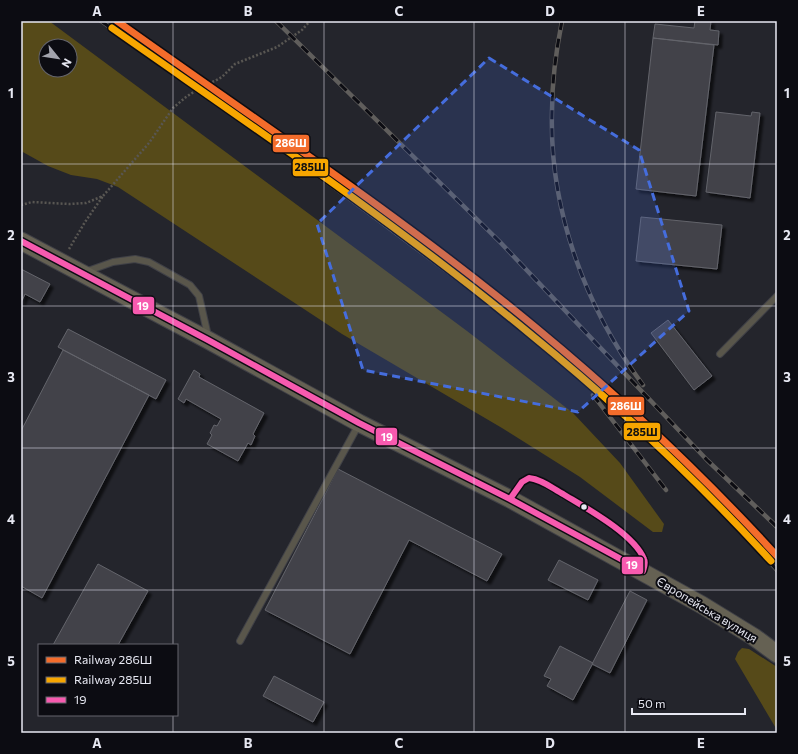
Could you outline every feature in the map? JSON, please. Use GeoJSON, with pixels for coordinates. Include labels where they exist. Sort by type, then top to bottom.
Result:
{"type":"FeatureCollection","features":[{"type":"Feature","properties":{"kind":"main road","name":"Європейська вулиця"},"geometry":{"type":"LineString","coordinates":[[21,241],[208,340],[359,423],[510,499],[643,571],[747,633],[777,654]]}},
{"type":"Feature","properties":{"kind":"lane"},"geometry":{"type":"LineString","coordinates":[[83,273],[113,262],[136,259],[149,262],[190,285],[199,296],[208,340]]}},
{"type":"Feature","properties":{"kind":"lane"},"geometry":{"type":"LineString","coordinates":[[720,354],[777,296]]}},
{"type":"Feature","properties":{"kind":"lane"},"geometry":{"type":"LineString","coordinates":[[240,641],[359,423]]}},
{"type":"Feature","properties":{"kind":"lane"},"geometry":{"type":"LineString","coordinates":[[510,499],[523,480],[528,477],[534,477],[616,528],[632,540],[645,559],[643,571]]}},
{"type":"Feature","properties":{"kind":"path"},"geometry":{"type":"LineString","coordinates":[[68,252],[85,222],[103,196],[149,143],[173,108],[186,97],[206,84],[222,77],[235,64],[277,47],[302,30],[310,21]]}},
{"type":"Feature","properties":{"kind":"path"},"geometry":{"type":"LineString","coordinates":[[21,205],[32,202],[69,204],[86,203],[103,196]]}},
{"type":"Feature","properties":{"kind":"highlighted area"},"geometry":{"type":"Polygon","coordinates":[[[489,58],[639,150],[689,311],[578,412],[363,370],[317,224],[489,58]]]}},
{"type":"Feature","properties":{"kind":"shaded area"},"geometry":{"type":"Polygon","coordinates":[[[21,21],[49,21],[72,38],[38,38],[38,78],[78,78],[78,43],[467,331],[573,413],[620,463],[664,524],[662,532],[653,532],[580,477],[502,428],[342,334],[118,187],[97,179],[71,175],[48,166],[21,151],[21,21]]]}},
{"type":"Feature","properties":{"kind":"shaded area"},"geometry":{"type":"Polygon","coordinates":[[[742,648],[749,649],[777,667],[777,730],[735,659],[738,652],[742,648]]]}},
{"type":"Feature","properties":{"kind":"building"},"geometry":{"type":"Polygon","coordinates":[[[695,21],[711,21],[710,30],[719,31],[718,45],[653,38],[655,24],[694,28],[695,21]]]}},
{"type":"Feature","properties":{"kind":"building"},"geometry":{"type":"Polygon","coordinates":[[[653,38],[714,45],[696,196],[636,189],[653,38]]]}},
{"type":"Feature","properties":{"kind":"building"},"geometry":{"type":"Polygon","coordinates":[[[716,112],[751,116],[752,112],[760,113],[750,198],[706,192],[716,112]]]}},
{"type":"Feature","properties":{"kind":"building"},"geometry":{"type":"Polygon","coordinates":[[[641,217],[722,225],[717,269],[636,261],[641,217]]]}},
{"type":"Feature","properties":{"kind":"building"},"geometry":{"type":"Polygon","coordinates":[[[21,269],[50,284],[40,302],[25,294],[21,303],[21,269]]]}},
{"type":"Feature","properties":{"kind":"building"},"geometry":{"type":"Polygon","coordinates":[[[668,320],[712,376],[694,390],[651,333],[668,320]]]}},
{"type":"Feature","properties":{"kind":"building"},"geometry":{"type":"Polygon","coordinates":[[[68,329],[166,380],[156,399],[58,347],[68,329]]]}},
{"type":"Feature","properties":{"kind":"building"},"geometry":{"type":"Polygon","coordinates":[[[63,350],[149,395],[42,598],[21,586],[21,431],[63,350]]]}},
{"type":"Feature","properties":{"kind":"building"},"geometry":{"type":"Polygon","coordinates":[[[194,370],[200,374],[199,377],[264,413],[253,434],[255,436],[251,445],[248,443],[238,461],[207,444],[212,435],[210,433],[214,425],[217,426],[221,419],[186,399],[184,403],[178,399],[194,370]]]}},
{"type":"Feature","properties":{"kind":"building"},"geometry":{"type":"Polygon","coordinates":[[[338,469],[502,554],[487,581],[409,540],[350,654],[265,610],[338,469]]]}},
{"type":"Feature","properties":{"kind":"building"},"geometry":{"type":"Polygon","coordinates":[[[559,560],[598,580],[588,600],[548,580],[559,560]]]}},
{"type":"Feature","properties":{"kind":"building"},"geometry":{"type":"Polygon","coordinates":[[[98,564],[148,591],[119,644],[54,644],[98,564]]]}},
{"type":"Feature","properties":{"kind":"building"},"geometry":{"type":"Polygon","coordinates":[[[630,591],[647,600],[610,673],[592,664],[630,591]]]}},
{"type":"Feature","properties":{"kind":"building"},"geometry":{"type":"Polygon","coordinates":[[[560,646],[593,663],[573,700],[547,686],[551,679],[544,676],[560,646]]]}},
{"type":"Feature","properties":{"kind":"building"},"geometry":{"type":"Polygon","coordinates":[[[274,676],[324,702],[313,722],[263,696],[274,676]]]}},
{"type":"Feature","properties":{"kind":"railway"},"geometry":{"type":"LineString","coordinates":[[101,21],[321,178],[463,283],[515,324],[564,365],[659,450],[719,509],[777,570]]}},
{"type":"Feature","properties":{"kind":"railway"},"geometry":{"type":"LineString","coordinates":[[276,21],[500,242],[707,460],[777,527]]}},
{"type":"Feature","properties":{"kind":"railway"},"geometry":{"type":"LineString","coordinates":[[562,21],[555,66],[552,111],[553,148],[557,184],[564,220],[575,256],[588,290],[622,355],[643,385]]}},
{"type":"Feature","properties":{"kind":"railway"},"geometry":{"type":"LineString","coordinates":[[593,395],[666,490]]}},
{"type":"Feature","properties":{"kind":"rail line","name":"286Ш"},"geometry":{"type":"LineString","coordinates":[[117,21],[329,170],[485,286],[599,381],[630,409],[690,466],[777,556]]}},
{"type":"Feature","properties":{"kind":"rail line","name":"285Ш"},"geometry":{"type":"LineString","coordinates":[[112,28],[324,176],[479,292],[624,414],[684,471],[771,561]]}},
{"type":"Feature","properties":{"kind":"transit line","name":"19"},"geometry":{"type":"LineString","coordinates":[[21,241],[208,340],[359,423],[510,499]]}},
{"type":"Feature","properties":{"kind":"transit line","name":"19"},"geometry":{"type":"LineString","coordinates":[[529,478],[538,480],[551,487],[596,514],[620,531],[639,550],[645,560],[643,571],[510,499],[522,482],[529,478]]}}]}
